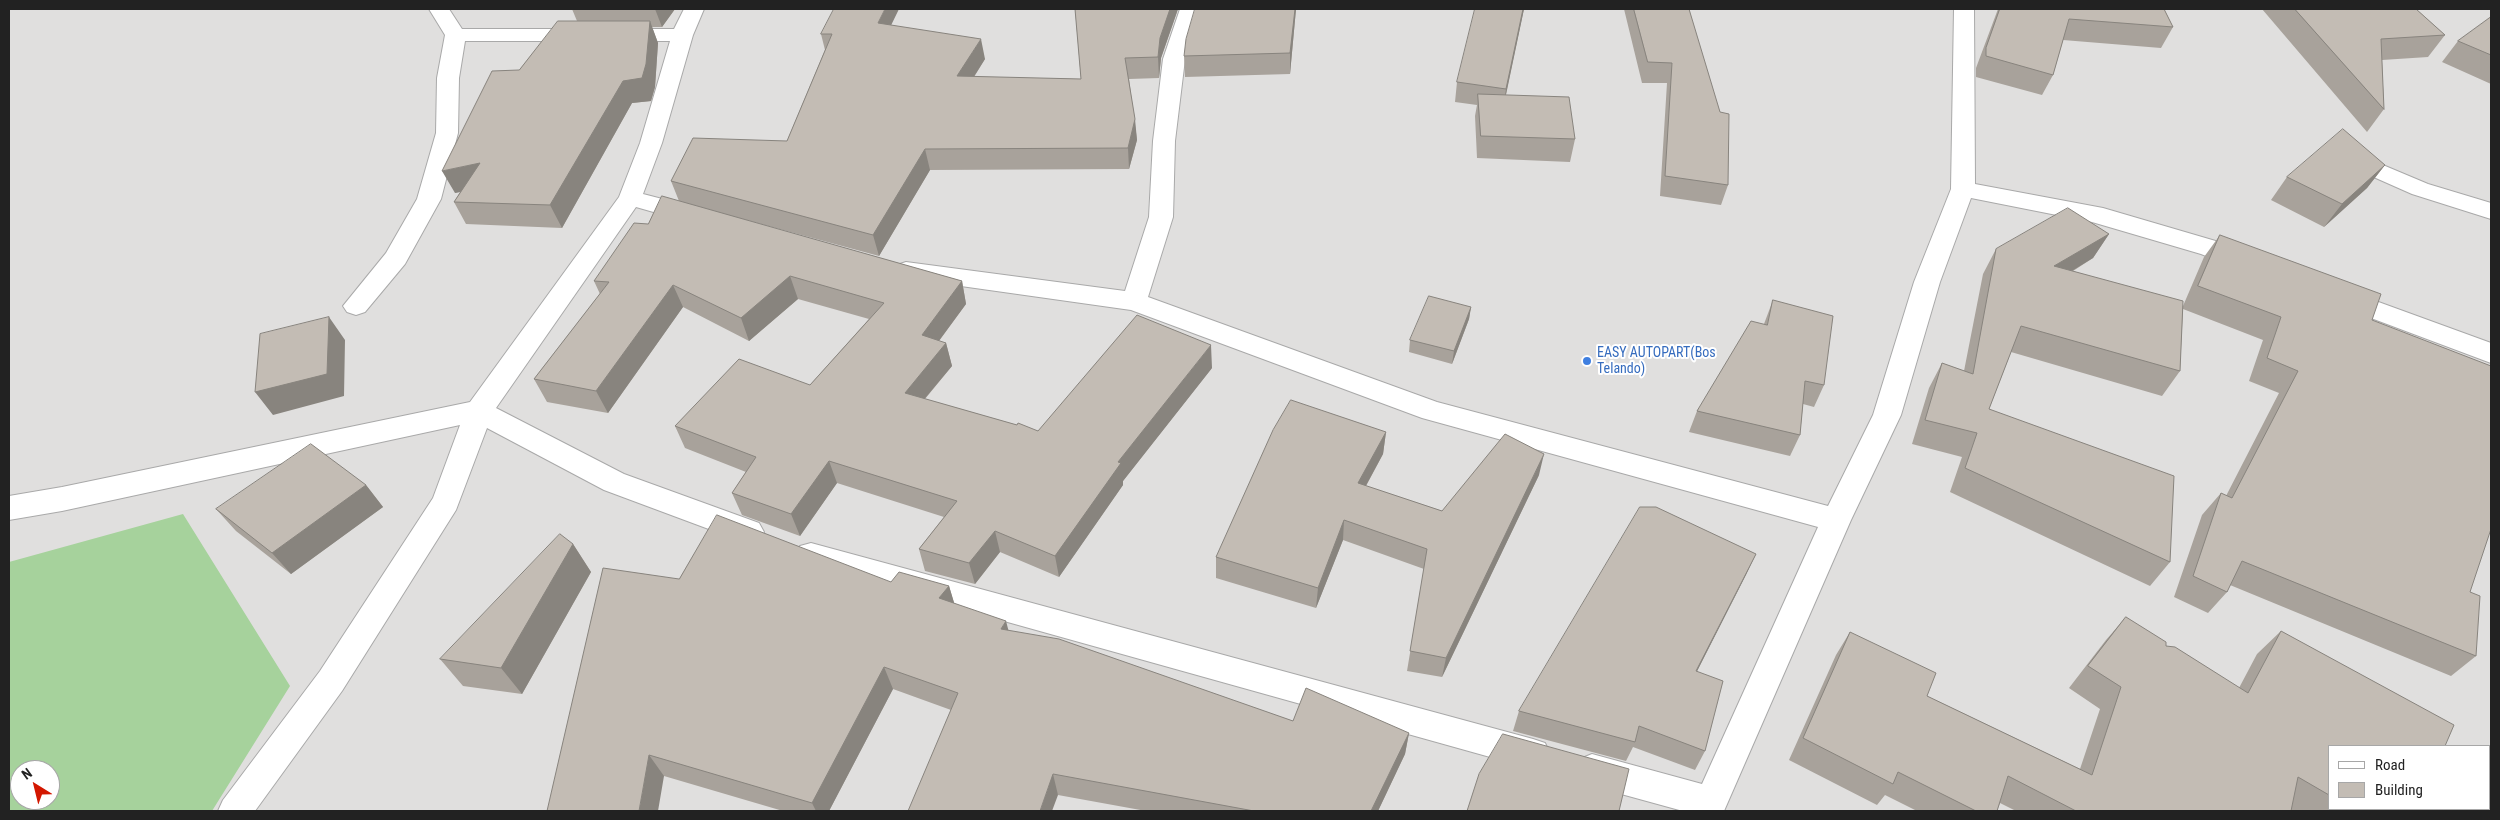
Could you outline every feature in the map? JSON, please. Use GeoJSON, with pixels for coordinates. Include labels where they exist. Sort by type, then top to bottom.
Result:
{"type":"FeatureCollection","features":[{"type":"Feature","properties":{"kind":"street"},"geometry":{"type":"LineString","coordinates":[[356,306],[396,258],[429,199],[447,133],[448,78],[456,35],[439,9]]}},
{"type":"Feature","properties":{"kind":"street"},"geometry":{"type":"LineString","coordinates":[[235,811],[331,681],[446,502],[479,412],[630,198],[651,143],[682,35],[694,9]]}},
{"type":"Feature","properties":{"kind":"street"},"geometry":{"type":"LineString","coordinates":[[1134,301],[1161,217],[1164,140],[1174,59],[1190,9]]}},
{"type":"Feature","properties":{"kind":"street"},"geometry":{"type":"LineString","coordinates":[[9,508],[62,499],[479,412],[614,482],[781,544],[1561,762],[1708,807],[1836,520],[1887,415],[1927,282],[1962,189],[1964,9]]}},
{"type":"Feature","properties":{"kind":"street"},"geometry":{"type":"LineString","coordinates":[[456,35],[682,35]]}},
{"type":"Feature","properties":{"kind":"street"},"geometry":{"type":"LineString","coordinates":[[2359,162],[2420,189],[2491,211]]}},
{"type":"Feature","properties":{"kind":"street"},"geometry":{"type":"LineString","coordinates":[[1962,189],[2094,214],[2210,248],[2266,269]]}},
{"type":"Feature","properties":{"kind":"street"},"geometry":{"type":"LineString","coordinates":[[630,198],[715,222]]}},
{"type":"Feature","properties":{"kind":"street"},"geometry":{"type":"LineString","coordinates":[[887,269],[1134,301],[1432,411],[1836,520]]}},
{"type":"Feature","properties":{"kind":"street"},"geometry":{"type":"LineString","coordinates":[[2323,290],[2491,353]]}},
{"type":"Feature","properties":{"kind":"shaded area"},"geometry":{"type":"Polygon","coordinates":[[[9,9],[2491,9],[2491,811],[9,811],[9,9]]]}},
{"type":"Feature","properties":{"kind":"green space"},"geometry":{"type":"Polygon","coordinates":[[[183,514],[290,686],[212,811],[9,811],[9,562],[183,514]]]}},
{"type":"Feature","properties":{"kind":"building"},"geometry":{"type":"Polygon","coordinates":[[[834,9],[885,9],[878,23],[981,39],[957,76],[1081,79],[1075,9],[1170,9],[1160,38],[1158,57],[1125,58],[1135,119],[1128,148],[925,149],[873,235],[671,181],[693,138],[787,141],[832,34],[821,34],[834,9]]]}},
{"type":"Feature","properties":{"kind":"building"},"geometry":{"type":"Polygon","coordinates":[[[1195,9],[1295,9],[1290,53],[1184,56],[1186,39],[1195,9]]]}},
{"type":"Feature","properties":{"kind":"building"},"geometry":{"type":"Polygon","coordinates":[[[1475,9],[1523,9],[1506,89],[1457,82],[1475,9]]]}},
{"type":"Feature","properties":{"kind":"building"},"geometry":{"type":"Polygon","coordinates":[[[1634,9],[1689,9],[1720,112],[1729,114],[1728,185],[1665,176],[1672,63],[1648,62],[1634,9]]]}},
{"type":"Feature","properties":{"kind":"building"},"geometry":{"type":"Polygon","coordinates":[[[2000,9],[2164,9],[2173,27],[2069,19],[2053,75],[1986,56],[1986,48],[2000,9]]]}},
{"type":"Feature","properties":{"kind":"building"},"geometry":{"type":"Polygon","coordinates":[[[2295,9],[2416,9],[2445,35],[2381,39],[2384,109],[2295,9]]]}},
{"type":"Feature","properties":{"kind":"building"},"geometry":{"type":"Polygon","coordinates":[[[2491,17],[2491,55],[2458,41],[2491,17]]]}},
{"type":"Feature","properties":{"kind":"building"},"geometry":{"type":"Polygon","coordinates":[[[558,21],[650,21],[646,64],[642,78],[623,81],[550,205],[454,202],[480,163],[442,171],[492,71],[519,70],[558,21]]]}},
{"type":"Feature","properties":{"kind":"building"},"geometry":{"type":"Polygon","coordinates":[[[1478,94],[1569,97],[1575,139],[1481,136],[1478,94]]]}},
{"type":"Feature","properties":{"kind":"building"},"geometry":{"type":"Polygon","coordinates":[[[2343,129],[2385,165],[2342,204],[2287,177],[2343,129]]]}},
{"type":"Feature","properties":{"kind":"building"},"geometry":{"type":"Polygon","coordinates":[[[662,196],[962,281],[922,335],[946,343],[905,393],[1017,425],[1018,423],[1038,431],[1137,315],[1211,345],[1118,462],[1121,463],[1055,556],[995,531],[969,563],[919,549],[957,501],[829,461],[791,514],[732,493],[756,457],[675,426],[739,359],[810,385],[884,303],[790,276],[741,318],[673,285],[596,391],[534,379],[609,282],[594,281],[634,223],[648,224],[662,196]]]}},
{"type":"Feature","properties":{"kind":"building"},"geometry":{"type":"Polygon","coordinates":[[[2068,208],[2109,234],[2054,266],[2183,301],[2180,371],[2021,326],[1989,409],[2174,476],[2170,562],[1965,468],[1977,433],[1925,420],[1942,363],[1973,374],[1996,249],[2068,208]]]}},
{"type":"Feature","properties":{"kind":"building"},"geometry":{"type":"Polygon","coordinates":[[[2220,235],[2381,294],[2372,320],[2491,366],[2491,529],[2470,592],[2480,596],[2476,656],[2242,561],[2227,592],[2193,576],[2221,493],[2232,498],[2298,371],[2267,358],[2281,317],[2198,286],[2220,235]]]}},
{"type":"Feature","properties":{"kind":"building"},"geometry":{"type":"Polygon","coordinates":[[[1429,296],[1471,307],[1454,351],[1410,340],[1429,296]]]}},
{"type":"Feature","properties":{"kind":"building"},"geometry":{"type":"Polygon","coordinates":[[[1773,300],[1833,316],[1824,385],[1805,381],[1800,435],[1697,411],[1751,321],[1767,325],[1773,300]]]}},
{"type":"Feature","properties":{"kind":"building"},"geometry":{"type":"Polygon","coordinates":[[[329,317],[327,374],[255,392],[260,334],[329,317]]]}},
{"type":"Feature","properties":{"kind":"building"},"geometry":{"type":"Polygon","coordinates":[[[1291,400],[1386,432],[1358,483],[1442,511],[1505,434],[1544,454],[1446,658],[1410,651],[1427,549],[1344,520],[1318,588],[1216,557],[1273,430],[1291,400]]]}},
{"type":"Feature","properties":{"kind":"building"},"geometry":{"type":"Polygon","coordinates":[[[311,444],[366,485],[272,553],[216,509],[311,444]]]}},
{"type":"Feature","properties":{"kind":"building"},"geometry":{"type":"Polygon","coordinates":[[[1640,507],[1656,507],[1756,554],[1696,671],[1723,681],[1705,751],[1639,726],[1635,742],[1519,711],[1640,507]]]}},
{"type":"Feature","properties":{"kind":"building"},"geometry":{"type":"Polygon","coordinates":[[[717,515],[891,582],[899,572],[949,586],[939,598],[1006,621],[1001,629],[1059,639],[1293,721],[1306,688],[1409,733],[1371,811],[1254,811],[1053,774],[1040,811],[908,811],[958,693],[884,667],[812,803],[649,755],[639,811],[547,811],[603,568],[679,579],[717,515]]]}},
{"type":"Feature","properties":{"kind":"building"},"geometry":{"type":"Polygon","coordinates":[[[560,534],[573,544],[501,668],[440,659],[560,534]]]}},
{"type":"Feature","properties":{"kind":"building"},"geometry":{"type":"Polygon","coordinates":[[[2126,617],[2166,642],[2166,646],[2175,647],[2248,693],[2281,631],[2454,725],[2445,745],[2328,745],[2328,794],[2298,777],[2291,811],[2076,811],[2008,776],[1997,811],[1976,811],[1898,772],[1893,784],[1803,738],[1850,632],[1936,673],[1927,696],[2092,775],[2121,687],[2088,666],[2126,617]]]}},
{"type":"Feature","properties":{"kind":"building"},"geometry":{"type":"Polygon","coordinates":[[[1503,734],[1629,769],[1619,811],[1467,811],[1479,774],[1503,734]]]}},
{"type":"Feature","properties":{"kind":"building"},"geometry":{"type":"Polygon","coordinates":[[[2354,810],[2420,810],[2419,811],[2354,810]]]}},
{"type":"Feature","properties":{"kind":"place","name":"EASY AUTOPART(Bos Telando)"},"geometry":{"type":"Point","coordinates":[1587,361]}}]}
